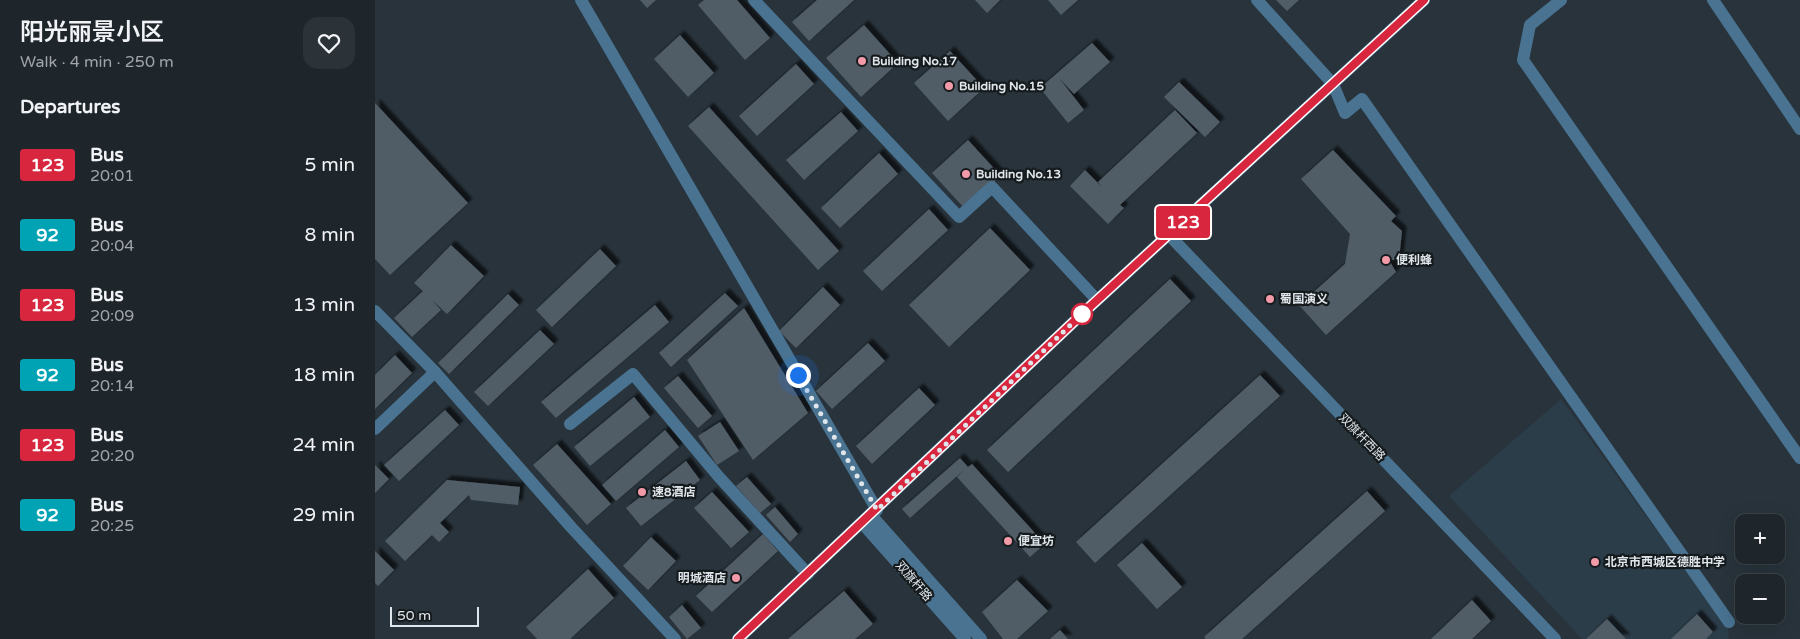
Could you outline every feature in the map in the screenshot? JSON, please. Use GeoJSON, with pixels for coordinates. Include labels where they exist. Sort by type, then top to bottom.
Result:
{"type":"FeatureCollection","features":[{"type":"Feature","properties":{"kind":"street"},"geometry":{"type":"LineString","coordinates":[[581,0],[870,516],[981,639]]}},
{"type":"Feature","properties":{"kind":"street"},"geometry":{"type":"LineString","coordinates":[[754,0],[959,217],[993,187],[1097,300]]}},
{"type":"Feature","properties":{"kind":"street"},"geometry":{"type":"LineString","coordinates":[[1257,0],[1333,84],[1345,113],[1362,99],[1729,622]]}},
{"type":"Feature","properties":{"kind":"street"},"geometry":{"type":"LineString","coordinates":[[738,639],[1097,300],[1424,0]]}},
{"type":"Feature","properties":{"kind":"street"},"geometry":{"type":"LineString","coordinates":[[1561,0],[1530,25],[1523,60],[1800,458]]}},
{"type":"Feature","properties":{"kind":"street"},"geometry":{"type":"LineString","coordinates":[[1713,0],[1800,129]]}},
{"type":"Feature","properties":{"kind":"street","name":"双旗杆西路"},"geometry":{"type":"LineString","coordinates":[[1169,235],[1555,639]]}},
{"type":"Feature","properties":{"kind":"street"},"geometry":{"type":"LineString","coordinates":[[375,312],[435,372],[571,527],[675,639]]}},
{"type":"Feature","properties":{"kind":"street"},"geometry":{"type":"LineString","coordinates":[[375,429],[435,372]]}},
{"type":"Feature","properties":{"kind":"street"},"geometry":{"type":"LineString","coordinates":[[570,424],[633,374],[719,477],[808,574]]}},
{"type":"Feature","properties":{"kind":"street","name":"双旗杆路"},"geometry":{"type":"LineString","coordinates":[[870,516],[965,639]]}},
{"type":"Feature","properties":{"kind":"shaded area","name":"北京市西城区德胜中学"},"geometry":{"type":"Polygon","coordinates":[[[1561,399],[1728,629],[1729,639],[1582,639],[1449,496],[1561,399]]]}},
{"type":"Feature","properties":{"kind":"building"},"geometry":{"type":"Polygon","coordinates":[[[640,0],[656,0],[647,8],[640,0]]]}},
{"type":"Feature","properties":{"kind":"building"},"geometry":{"type":"Polygon","coordinates":[[[704,0],[737,0],[770,38],[745,60],[698,5],[704,0]]]}},
{"type":"Feature","properties":{"kind":"building"},"geometry":{"type":"Polygon","coordinates":[[[817,0],[854,0],[809,41],[792,22],[817,0]]]}},
{"type":"Feature","properties":{"kind":"building"},"geometry":{"type":"Polygon","coordinates":[[[975,0],[1000,0],[987,13],[975,0]]]}},
{"type":"Feature","properties":{"kind":"building"},"geometry":{"type":"Polygon","coordinates":[[[1048,0],[1078,0],[1061,15],[1048,0]]]}},
{"type":"Feature","properties":{"kind":"building"},"geometry":{"type":"Polygon","coordinates":[[[1276,0],[1299,0],[1287,11],[1276,0]]]}},
{"type":"Feature","properties":{"kind":"building","name":"Building No.17"},"geometry":{"type":"Polygon","coordinates":[[[864,25],[898,63],[861,97],[826,58],[864,25]]]}},
{"type":"Feature","properties":{"kind":"building"},"geometry":{"type":"Polygon","coordinates":[[[680,35],[714,73],[688,97],[654,59],[680,35]]]}},
{"type":"Feature","properties":{"kind":"building"},"geometry":{"type":"Polygon","coordinates":[[[1092,43],[1110,62],[1074,94],[1059,78],[1084,110],[1068,123],[1040,88],[1092,43]]]}},
{"type":"Feature","properties":{"kind":"building","name":"Building No.15"},"geometry":{"type":"Polygon","coordinates":[[[950,51],[984,88],[948,121],[914,83],[950,51]]]}},
{"type":"Feature","properties":{"kind":"building"},"geometry":{"type":"Polygon","coordinates":[[[796,64],[814,84],[757,136],[739,116],[796,64]]]}},
{"type":"Feature","properties":{"kind":"building"},"geometry":{"type":"Polygon","coordinates":[[[1179,82],[1220,122],[1205,137],[1164,97],[1179,82]]]}},
{"type":"Feature","properties":{"kind":"building"},"geometry":{"type":"Polygon","coordinates":[[[375,103],[468,203],[390,275],[375,259],[375,103]]]}},
{"type":"Feature","properties":{"kind":"building"},"geometry":{"type":"Polygon","coordinates":[[[709,107],[839,251],[818,270],[688,126],[709,107]]]}},
{"type":"Feature","properties":{"kind":"building"},"geometry":{"type":"Polygon","coordinates":[[[1175,110],[1197,133],[1120,205],[1124,208],[1108,224],[1070,186],[1085,170],[1103,188],[1098,182],[1175,110]]]}},
{"type":"Feature","properties":{"kind":"building"},"geometry":{"type":"Polygon","coordinates":[[[841,112],[858,131],[804,180],[786,160],[841,112]]]}},
{"type":"Feature","properties":{"kind":"building","name":"Building No.13"},"geometry":{"type":"Polygon","coordinates":[[[968,140],[1001,176],[965,209],[932,173],[968,140]]]}},
{"type":"Feature","properties":{"kind":"building"},"geometry":{"type":"Polygon","coordinates":[[[1333,150],[1396,216],[1391,221],[1402,231],[1399,260],[1389,260],[1396,272],[1326,335],[1299,305],[1345,264],[1350,234],[1301,179],[1333,150]]]}},
{"type":"Feature","properties":{"kind":"building"},"geometry":{"type":"Polygon","coordinates":[[[879,153],[898,174],[840,228],[821,208],[879,153]]]}},
{"type":"Feature","properties":{"kind":"building"},"geometry":{"type":"Polygon","coordinates":[[[929,209],[948,230],[882,291],[863,271],[929,209]]]}},
{"type":"Feature","properties":{"kind":"building"},"geometry":{"type":"Polygon","coordinates":[[[990,228],[1030,270],[949,347],[909,305],[990,228]]]}},
{"type":"Feature","properties":{"kind":"building"},"geometry":{"type":"Polygon","coordinates":[[[451,245],[484,276],[447,314],[432,300],[441,310],[412,337],[394,318],[423,291],[414,283],[451,245]]]}},
{"type":"Feature","properties":{"kind":"building"},"geometry":{"type":"Polygon","coordinates":[[[600,249],[616,266],[552,327],[536,310],[600,249]]]}},
{"type":"Feature","properties":{"kind":"building"},"geometry":{"type":"Polygon","coordinates":[[[1170,279],[1191,301],[1008,472],[987,450],[1170,279]]]}},
{"type":"Feature","properties":{"kind":"building"},"geometry":{"type":"Polygon","coordinates":[[[823,287],[840,305],[796,348],[779,331],[823,287]]]}},
{"type":"Feature","properties":{"kind":"building"},"geometry":{"type":"Polygon","coordinates":[[[725,293],[738,306],[671,367],[659,353],[725,293]]]}},
{"type":"Feature","properties":{"kind":"building"},"geometry":{"type":"Polygon","coordinates":[[[508,294],[519,305],[449,374],[438,363],[508,294]]]}},
{"type":"Feature","properties":{"kind":"building"},"geometry":{"type":"Polygon","coordinates":[[[655,305],[669,322],[556,418],[541,402],[655,305]]]}},
{"type":"Feature","properties":{"kind":"building"},"geometry":{"type":"Polygon","coordinates":[[[744,308],[808,413],[753,460],[687,360],[744,308]]]}},
{"type":"Feature","properties":{"kind":"building"},"geometry":{"type":"Polygon","coordinates":[[[540,330],[554,344],[488,406],[474,392],[540,330]]]}},
{"type":"Feature","properties":{"kind":"building"},"geometry":{"type":"Polygon","coordinates":[[[868,343],[885,361],[832,409],[816,391],[868,343]]]}},
{"type":"Feature","properties":{"kind":"building"},"geometry":{"type":"Polygon","coordinates":[[[395,355],[412,373],[375,409],[375,375],[395,355]]]}},
{"type":"Feature","properties":{"kind":"building"},"geometry":{"type":"Polygon","coordinates":[[[1260,375],[1280,396],[1095,563],[1076,542],[1260,375]]]}},
{"type":"Feature","properties":{"kind":"building"},"geometry":{"type":"Polygon","coordinates":[[[678,376],[712,416],[698,428],[664,388],[678,376]]]}},
{"type":"Feature","properties":{"kind":"building"},"geometry":{"type":"Polygon","coordinates":[[[919,388],[935,405],[872,464],[856,446],[919,388]]]}},
{"type":"Feature","properties":{"kind":"building"},"geometry":{"type":"Polygon","coordinates":[[[634,397],[650,417],[590,466],[574,447],[634,397]]]}},
{"type":"Feature","properties":{"kind":"building"},"geometry":{"type":"Polygon","coordinates":[[[445,410],[459,425],[399,481],[384,465],[445,410]]]}},
{"type":"Feature","properties":{"kind":"building"},"geometry":{"type":"Polygon","coordinates":[[[720,422],[739,451],[717,465],[698,436],[720,422]]]}},
{"type":"Feature","properties":{"kind":"building"},"geometry":{"type":"Polygon","coordinates":[[[665,430],[679,447],[616,501],[602,485],[665,430]]]}},
{"type":"Feature","properties":{"kind":"building"},"geometry":{"type":"Polygon","coordinates":[[[557,444],[611,504],[587,525],[533,465],[557,444]]]}},
{"type":"Feature","properties":{"kind":"building"},"geometry":{"type":"Polygon","coordinates":[[[960,458],[968,467],[972,464],[1045,544],[1030,557],[957,477],[965,469],[910,518],[902,509],[960,458]]]}},
{"type":"Feature","properties":{"kind":"building"},"geometry":{"type":"Polygon","coordinates":[[[686,461],[700,480],[641,526],[626,508],[686,461]]]}},
{"type":"Feature","properties":{"kind":"building"},"geometry":{"type":"Polygon","coordinates":[[[375,465],[389,479],[375,493],[375,465]]]}},
{"type":"Feature","properties":{"kind":"building"},"geometry":{"type":"Polygon","coordinates":[[[747,477],[771,504],[760,513],[736,486],[747,477]]]}},
{"type":"Feature","properties":{"kind":"building"},"geometry":{"type":"Polygon","coordinates":[[[447,480],[520,487],[518,505],[471,500],[469,495],[440,523],[449,532],[439,542],[432,535],[405,561],[385,541],[447,480]]]}},
{"type":"Feature","properties":{"kind":"building"},"geometry":{"type":"Polygon","coordinates":[[[1367,491],[1385,511],[1242,639],[1206,639],[1204,637],[1367,491]]]}},
{"type":"Feature","properties":{"kind":"building"},"geometry":{"type":"Polygon","coordinates":[[[712,492],[749,532],[731,548],[694,508],[712,492]]]}},
{"type":"Feature","properties":{"kind":"building"},"geometry":{"type":"Polygon","coordinates":[[[775,507],[798,534],[790,542],[766,515],[775,507]]]}},
{"type":"Feature","properties":{"kind":"building"},"geometry":{"type":"Polygon","coordinates":[[[763,534],[778,551],[712,612],[696,596],[763,534]]]}},
{"type":"Feature","properties":{"kind":"building"},"geometry":{"type":"Polygon","coordinates":[[[651,537],[676,561],[648,590],[623,566],[651,537]]]}},
{"type":"Feature","properties":{"kind":"building"},"geometry":{"type":"Polygon","coordinates":[[[1142,543],[1182,587],[1157,609],[1117,565],[1142,543]]]}},
{"type":"Feature","properties":{"kind":"building"},"geometry":{"type":"Polygon","coordinates":[[[375,551],[394,570],[378,586],[375,583],[375,551]]]}},
{"type":"Feature","properties":{"kind":"building"},"geometry":{"type":"Polygon","coordinates":[[[588,569],[614,598],[570,639],[537,639],[526,627],[588,569]]]}},
{"type":"Feature","properties":{"kind":"building"},"geometry":{"type":"Polygon","coordinates":[[[1017,580],[1048,611],[1017,639],[1003,639],[982,612],[1017,580]]]}},
{"type":"Feature","properties":{"kind":"building"},"geometry":{"type":"Polygon","coordinates":[[[844,591],[873,624],[855,639],[788,639],[844,591]]]}},
{"type":"Feature","properties":{"kind":"building"},"geometry":{"type":"Polygon","coordinates":[[[1472,600],[1491,621],[1472,639],[1431,639],[1472,600]]]}},
{"type":"Feature","properties":{"kind":"building"},"geometry":{"type":"Polygon","coordinates":[[[682,605],[701,628],[687,639],[669,617],[682,605]]]}},
{"type":"Feature","properties":{"kind":"building"},"geometry":{"type":"Polygon","coordinates":[[[1697,614],[1713,632],[1706,639],[1671,639],[1697,614]]]}},
{"type":"Feature","properties":{"kind":"building"},"geometry":{"type":"Polygon","coordinates":[[[1607,619],[1626,639],[1586,639],[1607,619]]]}},
{"type":"Feature","properties":{"kind":"building"},"geometry":{"type":"Polygon","coordinates":[[[1060,630],[1068,639],[1050,639],[1060,630]]]}},
{"type":"Feature","properties":{"kind":"bus line","name":"123"},"geometry":{"type":"LineString","coordinates":[[738,639],[877,510],[1082,314],[1424,0]]}},
{"type":"Feature","properties":{"kind":"place","name":"Building No.17"},"geometry":{"type":"Point","coordinates":[862,61]}},
{"type":"Feature","properties":{"kind":"place","name":"Building No.15"},"geometry":{"type":"Point","coordinates":[949,86]}},
{"type":"Feature","properties":{"kind":"place","name":"Building No.13"},"geometry":{"type":"Point","coordinates":[966,174]}},
{"type":"Feature","properties":{"kind":"place","name":"便利蜂"},"geometry":{"type":"Point","coordinates":[1386,260]}},
{"type":"Feature","properties":{"kind":"place","name":"蜀国演义"},"geometry":{"type":"Point","coordinates":[1270,299]}},
{"type":"Feature","properties":{"kind":"place","name":"速8酒店"},"geometry":{"type":"Point","coordinates":[642,492]}},
{"type":"Feature","properties":{"kind":"place","name":"便宜坊"},"geometry":{"type":"Point","coordinates":[1008,541]}},
{"type":"Feature","properties":{"kind":"place","name":"北京市西城区德胜中学"},"geometry":{"type":"Point","coordinates":[1595,562]}},
{"type":"Feature","properties":{"kind":"place","name":"明城酒店"},"geometry":{"type":"Point","coordinates":[736,578]}},
{"type":"Feature","properties":{"kind":"route"},"geometry":{"type":"LineString","coordinates":[[798,375],[877,510],[1082,314]]}}]}
